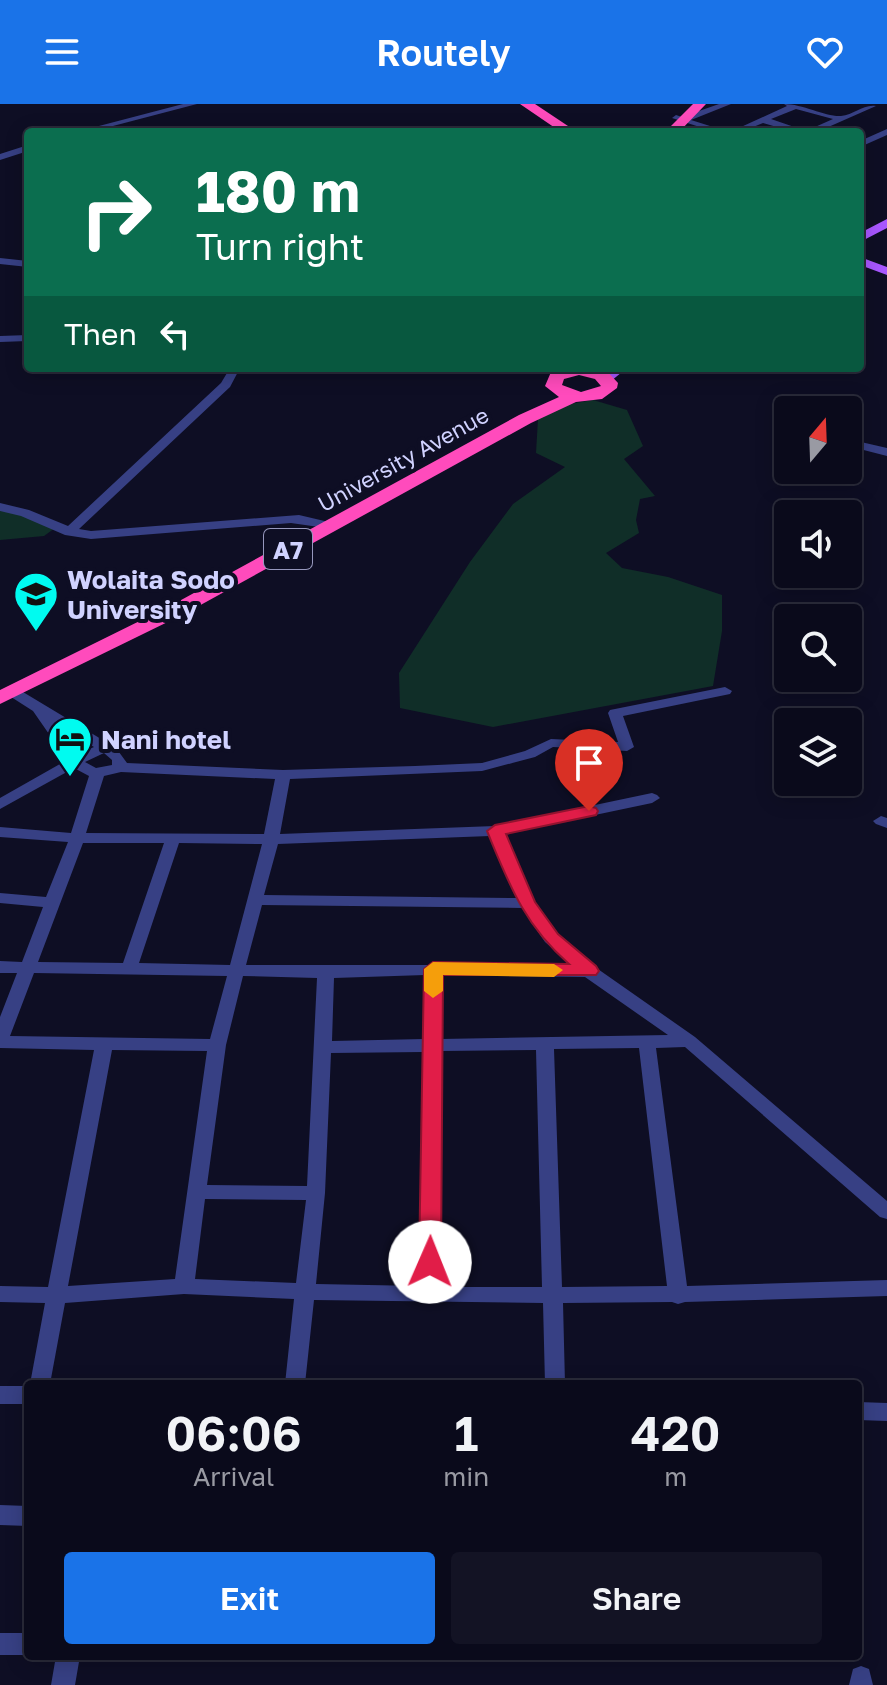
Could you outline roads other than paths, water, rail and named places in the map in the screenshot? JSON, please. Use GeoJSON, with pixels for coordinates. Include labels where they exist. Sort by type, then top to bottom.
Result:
{"type":"FeatureCollection","features":[{"type":"Feature","properties":{"kind":"highway"},"geometry":{"type":"LineString","coordinates":[[510,104],[545,128]]}},
{"type":"Feature","properties":{"kind":"highway"},"geometry":{"type":"LineString","coordinates":[[526,104],[564,128]]}},
{"type":"Feature","properties":{"kind":"highway"},"geometry":{"type":"LineString","coordinates":[[674,128],[689,104]]}},
{"type":"Feature","properties":{"kind":"highway"},"geometry":{"type":"LineString","coordinates":[[668,128],[700,104]]}},
{"type":"Feature","properties":{"kind":"highway"},"geometry":{"type":"LineString","coordinates":[[569,373],[575,396]]}},
{"type":"Feature","properties":{"kind":"highway","name":"A7"},"geometry":{"type":"LineString","coordinates":[[569,373],[613,373],[609,388],[604,392],[575,396]]}},
{"type":"Feature","properties":{"kind":"highway","name":"University Avenue"},"geometry":{"type":"LineString","coordinates":[[4,692],[179,609],[522,412],[540,401],[569,373]]}},
{"type":"Feature","properties":{"kind":"highway","name":"University Avenue"},"geometry":{"type":"LineString","coordinates":[[324,524],[575,396]]}},
{"type":"Feature","properties":{"kind":"main road"},"geometry":{"type":"LineString","coordinates":[[864,236],[887,223]]}},
{"type":"Feature","properties":{"kind":"main road"},"geometry":{"type":"LineString","coordinates":[[864,262],[887,271]]}},
{"type":"Feature","properties":{"kind":"street"},"geometry":{"type":"LineString","coordinates":[[96,128],[193,104]]}},
{"type":"Feature","properties":{"kind":"street"},"geometry":{"type":"LineString","coordinates":[[680,118],[727,104]]}},
{"type":"Feature","properties":{"kind":"street"},"geometry":{"type":"LineString","coordinates":[[744,128],[792,105],[841,119]]}},
{"type":"Feature","properties":{"kind":"street"},"geometry":{"type":"LineString","coordinates":[[820,128],[868,105],[887,111]]}},
{"type":"Feature","properties":{"kind":"street"},"geometry":{"type":"LineString","coordinates":[[680,118],[712,128]]}},
{"type":"Feature","properties":{"kind":"street"},"geometry":{"type":"LineString","coordinates":[[764,120],[790,128]]}},
{"type":"Feature","properties":{"kind":"street"},"geometry":{"type":"LineString","coordinates":[[864,142],[887,132]]}},
{"type":"Feature","properties":{"kind":"street"},"geometry":{"type":"LineString","coordinates":[[0,157],[24,149]]}},
{"type":"Feature","properties":{"kind":"street"},"geometry":{"type":"LineString","coordinates":[[0,261],[24,264]]}},
{"type":"Feature","properties":{"kind":"street"},"geometry":{"type":"LineString","coordinates":[[0,339],[24,338]]}},
{"type":"Feature","properties":{"kind":"street"},"geometry":{"type":"LineString","coordinates":[[69,532],[226,385],[233,372]]}},
{"type":"Feature","properties":{"kind":"street"},"geometry":{"type":"LineString","coordinates":[[862,446],[887,452]]}},
{"type":"Feature","properties":{"kind":"street"},"geometry":{"type":"LineString","coordinates":[[0,507],[30,512],[69,532],[91,535],[267,523],[286,518],[324,524]]}},
{"type":"Feature","properties":{"kind":"street"},"geometry":{"type":"LineString","coordinates":[[38,708],[75,761],[85,771],[97,775],[120,767],[283,775],[482,767],[530,754],[551,743],[627,747],[615,713],[725,691]]}},
{"type":"Feature","properties":{"kind":"street"},"geometry":{"type":"LineString","coordinates":[[4,692],[38,708],[115,754],[120,767]]}},
{"type":"Feature","properties":{"kind":"street"},"geometry":{"type":"LineString","coordinates":[[0,804],[104,748]]}},
{"type":"Feature","properties":{"kind":"street"},"geometry":{"type":"LineString","coordinates":[[97,775],[77,838],[0,1041],[217,1045]]}},
{"type":"Feature","properties":{"kind":"street"},"geometry":{"type":"LineString","coordinates":[[184,1286],[217,1045],[234,969],[271,839],[283,775]]}},
{"type":"Feature","properties":{"kind":"street"},"geometry":{"type":"LineString","coordinates":[[0,832],[77,838],[271,839],[495,831],[652,798]]}},
{"type":"Feature","properties":{"kind":"street"},"geometry":{"type":"LineString","coordinates":[[495,831],[527,903],[551,938],[589,971],[689,1041],[887,1212]]}},
{"type":"Feature","properties":{"kind":"street"},"geometry":{"type":"LineString","coordinates":[[129,969],[173,839]]}},
{"type":"Feature","properties":{"kind":"street"},"geometry":{"type":"LineString","coordinates":[[0,898],[53,903]]}},
{"type":"Feature","properties":{"kind":"street"},"geometry":{"type":"LineString","coordinates":[[256,900],[527,903]]}},
{"type":"Feature","properties":{"kind":"street"},"geometry":{"type":"LineString","coordinates":[[0,967],[326,972],[433,969],[589,971]]}},
{"type":"Feature","properties":{"kind":"street"},"geometry":{"type":"LineString","coordinates":[[430,1293],[433,969]]}},
{"type":"Feature","properties":{"kind":"street"},"geometry":{"type":"LineString","coordinates":[[295,1380],[316,1193],[326,972]]}},
{"type":"Feature","properties":{"kind":"street"},"geometry":{"type":"LineString","coordinates":[[322,1047],[689,1041]]}},
{"type":"Feature","properties":{"kind":"street"},"geometry":{"type":"LineString","coordinates":[[647,1042],[678,1296]]}},
{"type":"Feature","properties":{"kind":"street"},"geometry":{"type":"LineString","coordinates":[[41,1380],[104,1045]]}},
{"type":"Feature","properties":{"kind":"street"},"geometry":{"type":"LineString","coordinates":[[545,1045],[555,1380]]}},
{"type":"Feature","properties":{"kind":"street"},"geometry":{"type":"LineString","coordinates":[[196,1192],[316,1193]]}},
{"type":"Feature","properties":{"kind":"street"},"geometry":{"type":"LineString","coordinates":[[0,1294],[59,1295],[184,1286],[304,1293],[678,1296],[887,1288]]}},
{"type":"Feature","properties":{"kind":"street"},"geometry":{"type":"LineString","coordinates":[[0,1395],[24,1395]]}},
{"type":"Feature","properties":{"kind":"street"},"geometry":{"type":"LineString","coordinates":[[862,1411],[887,1412]]}},
{"type":"Feature","properties":{"kind":"street"},"geometry":{"type":"LineString","coordinates":[[0,1515],[24,1516]]}},
{"type":"Feature","properties":{"kind":"street"},"geometry":{"type":"LineString","coordinates":[[0,1644],[24,1644]]}},
{"type":"Feature","properties":{"kind":"street"},"geometry":{"type":"LineString","coordinates":[[63,1685],[67,1660]]}},
{"type":"Feature","properties":{"kind":"place","name":"Wolaita Sodo University"},"geometry":{"type":"Point","coordinates":[36,633]}},
{"type":"Feature","properties":{"kind":"place","name":"Nani hotel"},"geometry":{"type":"Point","coordinates":[70,778]}}]}
